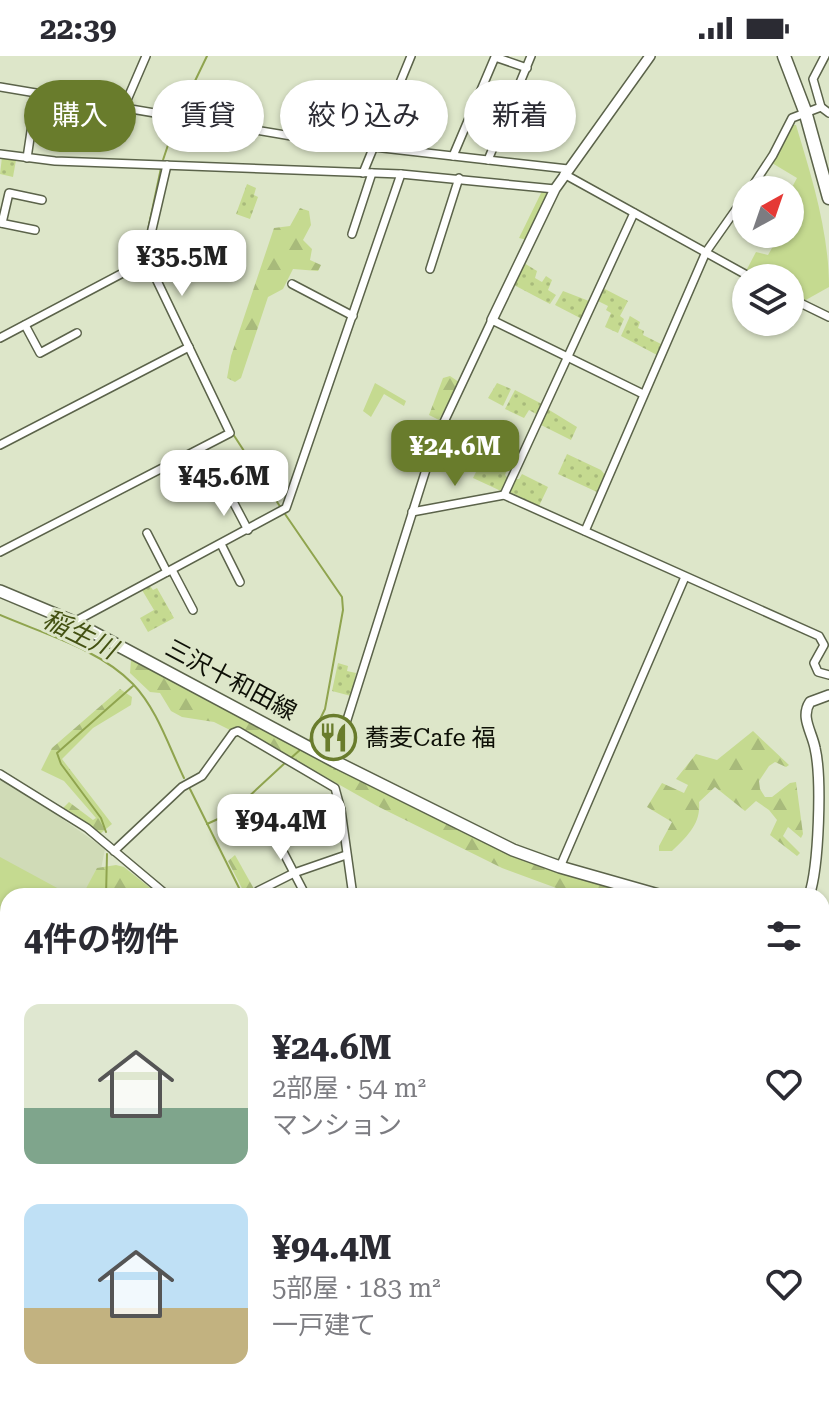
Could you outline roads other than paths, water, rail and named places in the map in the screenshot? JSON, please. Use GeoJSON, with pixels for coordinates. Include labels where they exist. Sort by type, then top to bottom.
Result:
{"type":"FeatureCollection","features":[{"type":"Feature","properties":{"kind":"highway"},"geometry":{"type":"LineString","coordinates":[[784,56],[805,111],[829,198]]}},
{"type":"Feature","properties":{"kind":"main road","name":"三沢十和田線"},"geometry":{"type":"LineString","coordinates":[[0,591],[74,622],[334,761],[502,845],[560,867],[634,888]]}},
{"type":"Feature","properties":{"kind":"street"},"geometry":{"type":"LineString","coordinates":[[136,80],[146,56]]}},
{"type":"Feature","properties":{"kind":"street"},"geometry":{"type":"LineString","coordinates":[[401,80],[411,56]]}},
{"type":"Feature","properties":{"kind":"street"},"geometry":{"type":"LineString","coordinates":[[488,160],[531,56]]}},
{"type":"Feature","properties":{"kind":"street"},"geometry":{"type":"LineString","coordinates":[[334,761],[435,441],[555,189],[650,56]]}},
{"type":"Feature","properties":{"kind":"street"},"geometry":{"type":"LineString","coordinates":[[825,56],[813,79],[821,107],[829,113]]}},
{"type":"Feature","properties":{"kind":"street"},"geometry":{"type":"LineString","coordinates":[[453,156],[495,57],[527,68]]}},
{"type":"Feature","properties":{"kind":"street"},"geometry":{"type":"LineString","coordinates":[[0,87],[24,91]]}},
{"type":"Feature","properties":{"kind":"street"},"geometry":{"type":"LineString","coordinates":[[759,176],[796,115],[821,107]]}},
{"type":"Feature","properties":{"kind":"street"},"geometry":{"type":"LineString","coordinates":[[136,109],[280,134]]}},
{"type":"Feature","properties":{"kind":"street"},"geometry":{"type":"LineString","coordinates":[[27,158],[28,152]]}},
{"type":"Feature","properties":{"kind":"street"},"geometry":{"type":"LineString","coordinates":[[352,234],[372,152]]}},
{"type":"Feature","properties":{"kind":"street"},"geometry":{"type":"LineString","coordinates":[[413,152],[566,172],[732,267]]}},
{"type":"Feature","properties":{"kind":"street"},"geometry":{"type":"LineString","coordinates":[[0,154],[167,165],[401,174],[555,189]]}},
{"type":"Feature","properties":{"kind":"street"},"geometry":{"type":"LineString","coordinates":[[0,338],[153,257],[150,238],[167,165]]}},
{"type":"Feature","properties":{"kind":"street"},"geometry":{"type":"LineString","coordinates":[[74,622],[286,508],[401,174]]}},
{"type":"Feature","properties":{"kind":"street"},"geometry":{"type":"LineString","coordinates":[[430,269],[459,178]]}},
{"type":"Feature","properties":{"kind":"street"},"geometry":{"type":"LineString","coordinates":[[35,230],[1,223],[9,193],[42,200]]}},
{"type":"Feature","properties":{"kind":"street"},"geometry":{"type":"LineString","coordinates":[[504,495],[634,213]]}},
{"type":"Feature","properties":{"kind":"street"},"geometry":{"type":"LineString","coordinates":[[585,531],[706,252],[732,215]]}},
{"type":"Feature","properties":{"kind":"street"},"geometry":{"type":"LineString","coordinates":[[0,552],[230,433],[148,262]]}},
{"type":"Feature","properties":{"kind":"street"},"geometry":{"type":"LineString","coordinates":[[292,284],[353,316]]}},
{"type":"Feature","properties":{"kind":"street"},"geometry":{"type":"LineString","coordinates":[[804,305],[829,317]]}},
{"type":"Feature","properties":{"kind":"street"},"geometry":{"type":"LineString","coordinates":[[492,320],[643,394]]}},
{"type":"Feature","properties":{"kind":"street"},"geometry":{"type":"LineString","coordinates":[[25,325],[40,353],[77,333]]}},
{"type":"Feature","properties":{"kind":"street"},"geometry":{"type":"LineString","coordinates":[[0,445],[189,347]]}},
{"type":"Feature","properties":{"kind":"street"},"geometry":{"type":"LineString","coordinates":[[228,492],[248,530]]}},
{"type":"Feature","properties":{"kind":"street"},"geometry":{"type":"LineString","coordinates":[[412,512],[504,495],[819,636],[824,645],[814,663],[818,672],[829,675]]}},
{"type":"Feature","properties":{"kind":"street"},"geometry":{"type":"LineString","coordinates":[[147,533],[193,610]]}},
{"type":"Feature","properties":{"kind":"street"},"geometry":{"type":"LineString","coordinates":[[221,544],[240,582]]}},
{"type":"Feature","properties":{"kind":"street"},"geometry":{"type":"LineString","coordinates":[[560,867],[685,577]]}},
{"type":"Feature","properties":{"kind":"street"},"geometry":{"type":"LineString","coordinates":[[811,888],[816,867],[818,773],[816,751],[805,712],[815,698],[829,695]]}},
{"type":"Feature","properties":{"kind":"street"},"geometry":{"type":"LineString","coordinates":[[114,851],[182,787],[202,776],[233,733],[238,731],[335,788],[352,888]]}},
{"type":"Feature","properties":{"kind":"street"},"geometry":{"type":"LineString","coordinates":[[0,774],[76,820],[158,888]]}},
{"type":"Feature","properties":{"kind":"street"},"geometry":{"type":"LineString","coordinates":[[302,888],[278,842],[341,810]]}},
{"type":"Feature","properties":{"kind":"street"},"geometry":{"type":"LineString","coordinates":[[264,888],[294,873],[346,855]]}},
{"type":"Feature","properties":{"kind":"waterway"},"geometry":{"type":"LineString","coordinates":[[195,80],[207,56]]}},
{"type":"Feature","properties":{"kind":"waterway"},"geometry":{"type":"LineString","coordinates":[[163,160],[166,152]]}},
{"type":"Feature","properties":{"kind":"waterway"},"geometry":{"type":"LineString","coordinates":[[147,256],[146,239],[161,168]]}},
{"type":"Feature","properties":{"kind":"waterway"},"geometry":{"type":"LineString","coordinates":[[233,434],[281,508]]}},
{"type":"Feature","properties":{"kind":"waterway"},"geometry":{"type":"LineString","coordinates":[[285,514],[342,597],[343,610],[325,709],[309,742]]}},
{"type":"Feature","properties":{"kind":"waterway","name":"稲生川"},"geometry":{"type":"LineString","coordinates":[[0,615],[88,652],[133,684],[149,705],[184,778]]}},
{"type":"Feature","properties":{"kind":"waterway"},"geometry":{"type":"LineString","coordinates":[[106,832],[101,818],[61,764],[57,753],[133,686]]}},
{"type":"Feature","properties":{"kind":"waterway"},"geometry":{"type":"LineString","coordinates":[[291,758],[301,749]]}},
{"type":"Feature","properties":{"kind":"waterway"},"geometry":{"type":"LineString","coordinates":[[207,824],[231,813],[286,762]]}},
{"type":"Feature","properties":{"kind":"waterway","name":"稲生川"},"geometry":{"type":"LineString","coordinates":[[190,789],[239,888]]}},
{"type":"Feature","properties":{"kind":"waterway"},"geometry":{"type":"LineString","coordinates":[[106,888],[107,854]]}},
{"type":"Feature","properties":{"kind":"place","name":"蕎麦Cafe 福"},"geometry":{"type":"Point","coordinates":[334,738]}}]}
